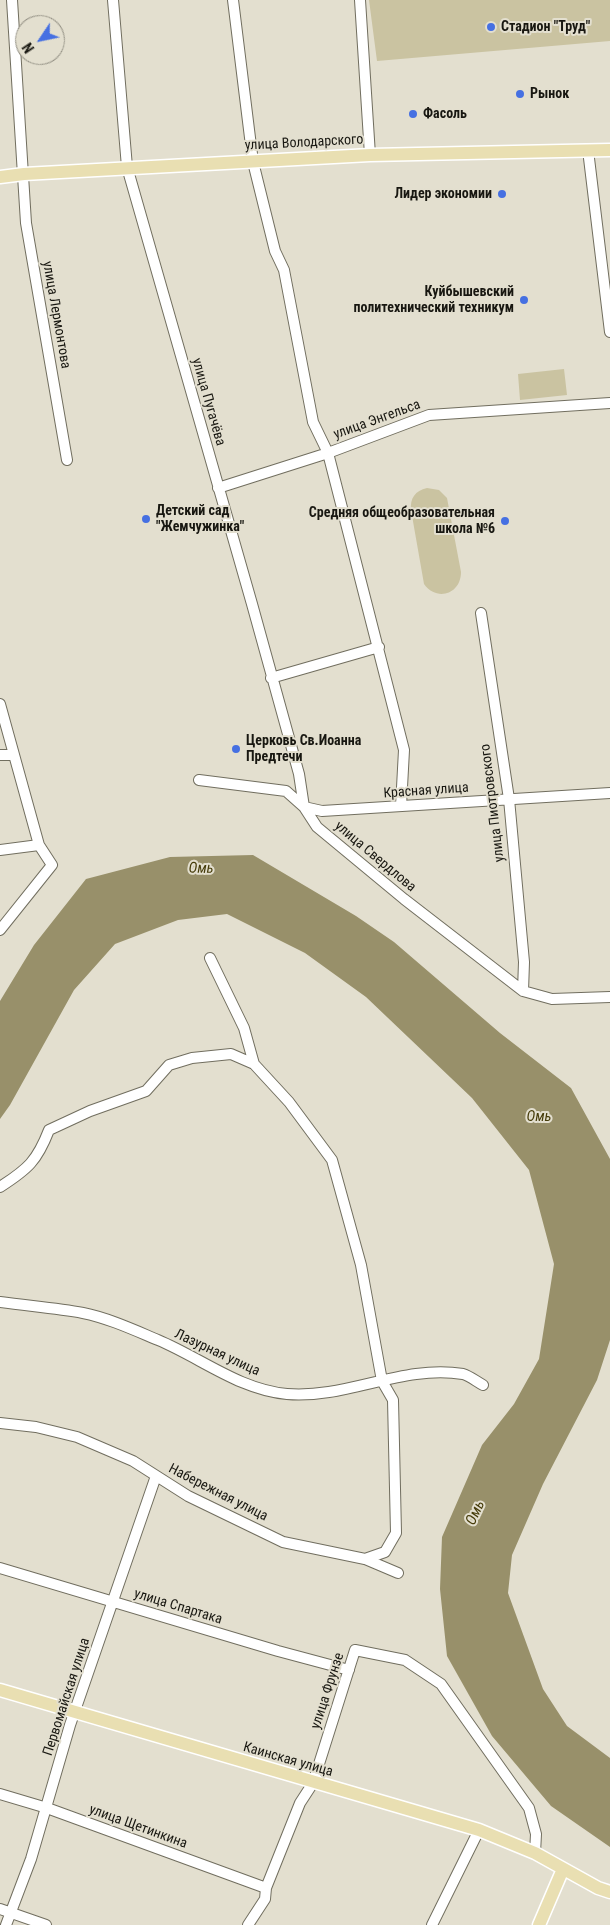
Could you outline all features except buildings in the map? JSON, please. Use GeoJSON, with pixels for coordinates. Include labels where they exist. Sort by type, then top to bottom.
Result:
{"type":"FeatureCollection","features":[{"type":"Feature","properties":{"kind":"main road","name":"улица Володарского"},"geometry":{"type":"LineString","coordinates":[[0,178],[24,174],[127,167],[370,155],[610,150]]}},
{"type":"Feature","properties":{"kind":"main road","name":"Каинская улица"},"geometry":{"type":"LineString","coordinates":[[0,1690],[479,1830],[535,1853],[598,1888],[610,1892]]}},
{"type":"Feature","properties":{"kind":"main road"},"geometry":{"type":"LineString","coordinates":[[539,1925],[563,1869]]}},
{"type":"Feature","properties":{"kind":"street","name":"улица Лермонтова"},"geometry":{"type":"LineString","coordinates":[[12,0],[26,223],[67,460]]}},
{"type":"Feature","properties":{"kind":"street","name":"улица Пугачёва"},"geometry":{"type":"LineString","coordinates":[[113,0],[127,167],[299,774],[304,807]]}},
{"type":"Feature","properties":{"kind":"street"},"geometry":{"type":"LineString","coordinates":[[234,0],[253,162],[275,252],[284,270],[313,422],[328,452],[404,750],[401,806]]}},
{"type":"Feature","properties":{"kind":"street"},"geometry":{"type":"LineString","coordinates":[[360,0],[370,155]]}},
{"type":"Feature","properties":{"kind":"street"},"geometry":{"type":"LineString","coordinates":[[588,150],[610,332]]}},
{"type":"Feature","properties":{"kind":"street","name":"улица Энгельса"},"geometry":{"type":"LineString","coordinates":[[218,488],[328,452],[429,415],[610,403]]}},
{"type":"Feature","properties":{"kind":"street","name":"улица Пиотровского"},"geometry":{"type":"LineString","coordinates":[[480,613],[509,799],[524,962],[523,991]]}},
{"type":"Feature","properties":{"kind":"street"},"geometry":{"type":"LineString","coordinates":[[271,678],[379,647]]}},
{"type":"Feature","properties":{"kind":"street"},"geometry":{"type":"LineString","coordinates":[[0,704],[39,845],[52,866],[0,930]]}},
{"type":"Feature","properties":{"kind":"street"},"geometry":{"type":"LineString","coordinates":[[0,755],[13,755]]}},
{"type":"Feature","properties":{"kind":"street","name":"улица Свердлова"},"geometry":{"type":"LineString","coordinates":[[199,780],[286,790],[304,807],[317,827],[324,833],[404,900],[523,991]]}},
{"type":"Feature","properties":{"kind":"street","name":"Красная улица"},"geometry":{"type":"LineString","coordinates":[[304,807],[322,811],[610,793]]}},
{"type":"Feature","properties":{"kind":"street"},"geometry":{"type":"LineString","coordinates":[[0,850],[39,845]]}},
{"type":"Feature","properties":{"kind":"street"},"geometry":{"type":"LineString","coordinates":[[210,958],[244,1028],[254,1064]]}},
{"type":"Feature","properties":{"kind":"street"},"geometry":{"type":"LineString","coordinates":[[523,991],[552,999],[610,998]]}},
{"type":"Feature","properties":{"kind":"street"},"geometry":{"type":"LineString","coordinates":[[0,1187],[33,1163],[42,1150],[50,1130],[90,1110],[146,1091],[169,1065],[192,1058],[230,1054],[254,1064],[289,1102],[332,1160],[361,1265],[382,1381],[393,1400],[396,1532],[384,1552],[365,1559]]}},
{"type":"Feature","properties":{"kind":"street","name":"Лазурная улица"},"geometry":{"type":"LineString","coordinates":[[0,1302],[84,1313],[112,1322],[160,1341],[246,1384],[273,1392],[304,1395],[382,1381],[409,1373],[465,1374],[483,1386]]}},
{"type":"Feature","properties":{"kind":"street","name":"Набережная улица"},"geometry":{"type":"LineString","coordinates":[[0,1423],[36,1427],[77,1437],[133,1462],[188,1496],[283,1542],[365,1559],[398,1573]]}},
{"type":"Feature","properties":{"kind":"street","name":"Первомайская улица"},"geometry":{"type":"LineString","coordinates":[[6,1925],[5,1910],[31,1859],[75,1713],[156,1476]]}},
{"type":"Feature","properties":{"kind":"street","name":"улица Спартака"},"geometry":{"type":"LineString","coordinates":[[0,1568],[278,1651],[349,1670]]}},
{"type":"Feature","properties":{"kind":"street","name":"улица Фрунзе"},"geometry":{"type":"LineString","coordinates":[[248,1925],[264,1899],[266,1888],[300,1803],[314,1783],[355,1650],[405,1660],[441,1684],[529,1808],[536,1834],[535,1853]]}},
{"type":"Feature","properties":{"kind":"street","name":"улица Щетинкина"},"geometry":{"type":"LineString","coordinates":[[0,1794],[47,1808],[266,1888]]}},
{"type":"Feature","properties":{"kind":"street"},"geometry":{"type":"LineString","coordinates":[[432,1925],[479,1830]]}},
{"type":"Feature","properties":{"kind":"street"},"geometry":{"type":"LineString","coordinates":[[5,1910],[46,1925]]}},
{"type":"Feature","properties":{"kind":"shaded area","name":"Стадион \"Труд\""},"geometry":{"type":"Polygon","coordinates":[[[369,0],[610,0],[610,41],[377,61],[369,0]]]}},
{"type":"Feature","properties":{"kind":"shaded area"},"geometry":{"type":"Polygon","coordinates":[[[564,369],[567,395],[520,400],[518,374],[564,369]]]}},
{"type":"Feature","properties":{"kind":"shaded area"},"geometry":{"type":"Polygon","coordinates":[[[427,488],[439,490],[447,498],[461,572],[457,586],[447,593],[441,594],[429,590],[424,584],[411,510],[412,499],[416,493],[427,488]]]}},
{"type":"Feature","properties":{"kind":"water","name":"Омь"},"geometry":{"type":"Polygon","coordinates":[[[253,855],[356,916],[394,942],[500,1033],[571,1088],[610,1159],[610,1340],[597,1380],[543,1484],[512,1555],[508,1593],[543,1689],[567,1726],[610,1758],[610,1847],[551,1806],[492,1736],[447,1656],[440,1589],[442,1537],[482,1445],[514,1404],[539,1359],[554,1264],[529,1170],[472,1098],[366,997],[305,953],[227,914],[178,920],[115,944],[74,990],[10,1105],[0,1119],[0,1001],[34,945],[86,879],[170,857],[253,855]]]}},
{"type":"Feature","properties":{"kind":"place","name":"Стадион \"Труд\""},"geometry":{"type":"Point","coordinates":[491,27]}},
{"type":"Feature","properties":{"kind":"place","name":"Рынок"},"geometry":{"type":"Point","coordinates":[520,94]}},
{"type":"Feature","properties":{"kind":"place","name":"Фасоль"},"geometry":{"type":"Point","coordinates":[413,114]}},
{"type":"Feature","properties":{"kind":"place","name":"Лидер экономии"},"geometry":{"type":"Point","coordinates":[502,194]}},
{"type":"Feature","properties":{"kind":"place","name":"Куйбышевский политехнический техникум"},"geometry":{"type":"Point","coordinates":[524,300]}},
{"type":"Feature","properties":{"kind":"place","name":"Детский сад \"Жемчужинка\""},"geometry":{"type":"Point","coordinates":[146,519]}},
{"type":"Feature","properties":{"kind":"place","name":"Средняя общеобразовательная школа №6"},"geometry":{"type":"Point","coordinates":[505,521]}},
{"type":"Feature","properties":{"kind":"place","name":"Церковь Св.Иоанна Предтечи"},"geometry":{"type":"Point","coordinates":[236,749]}}]}
